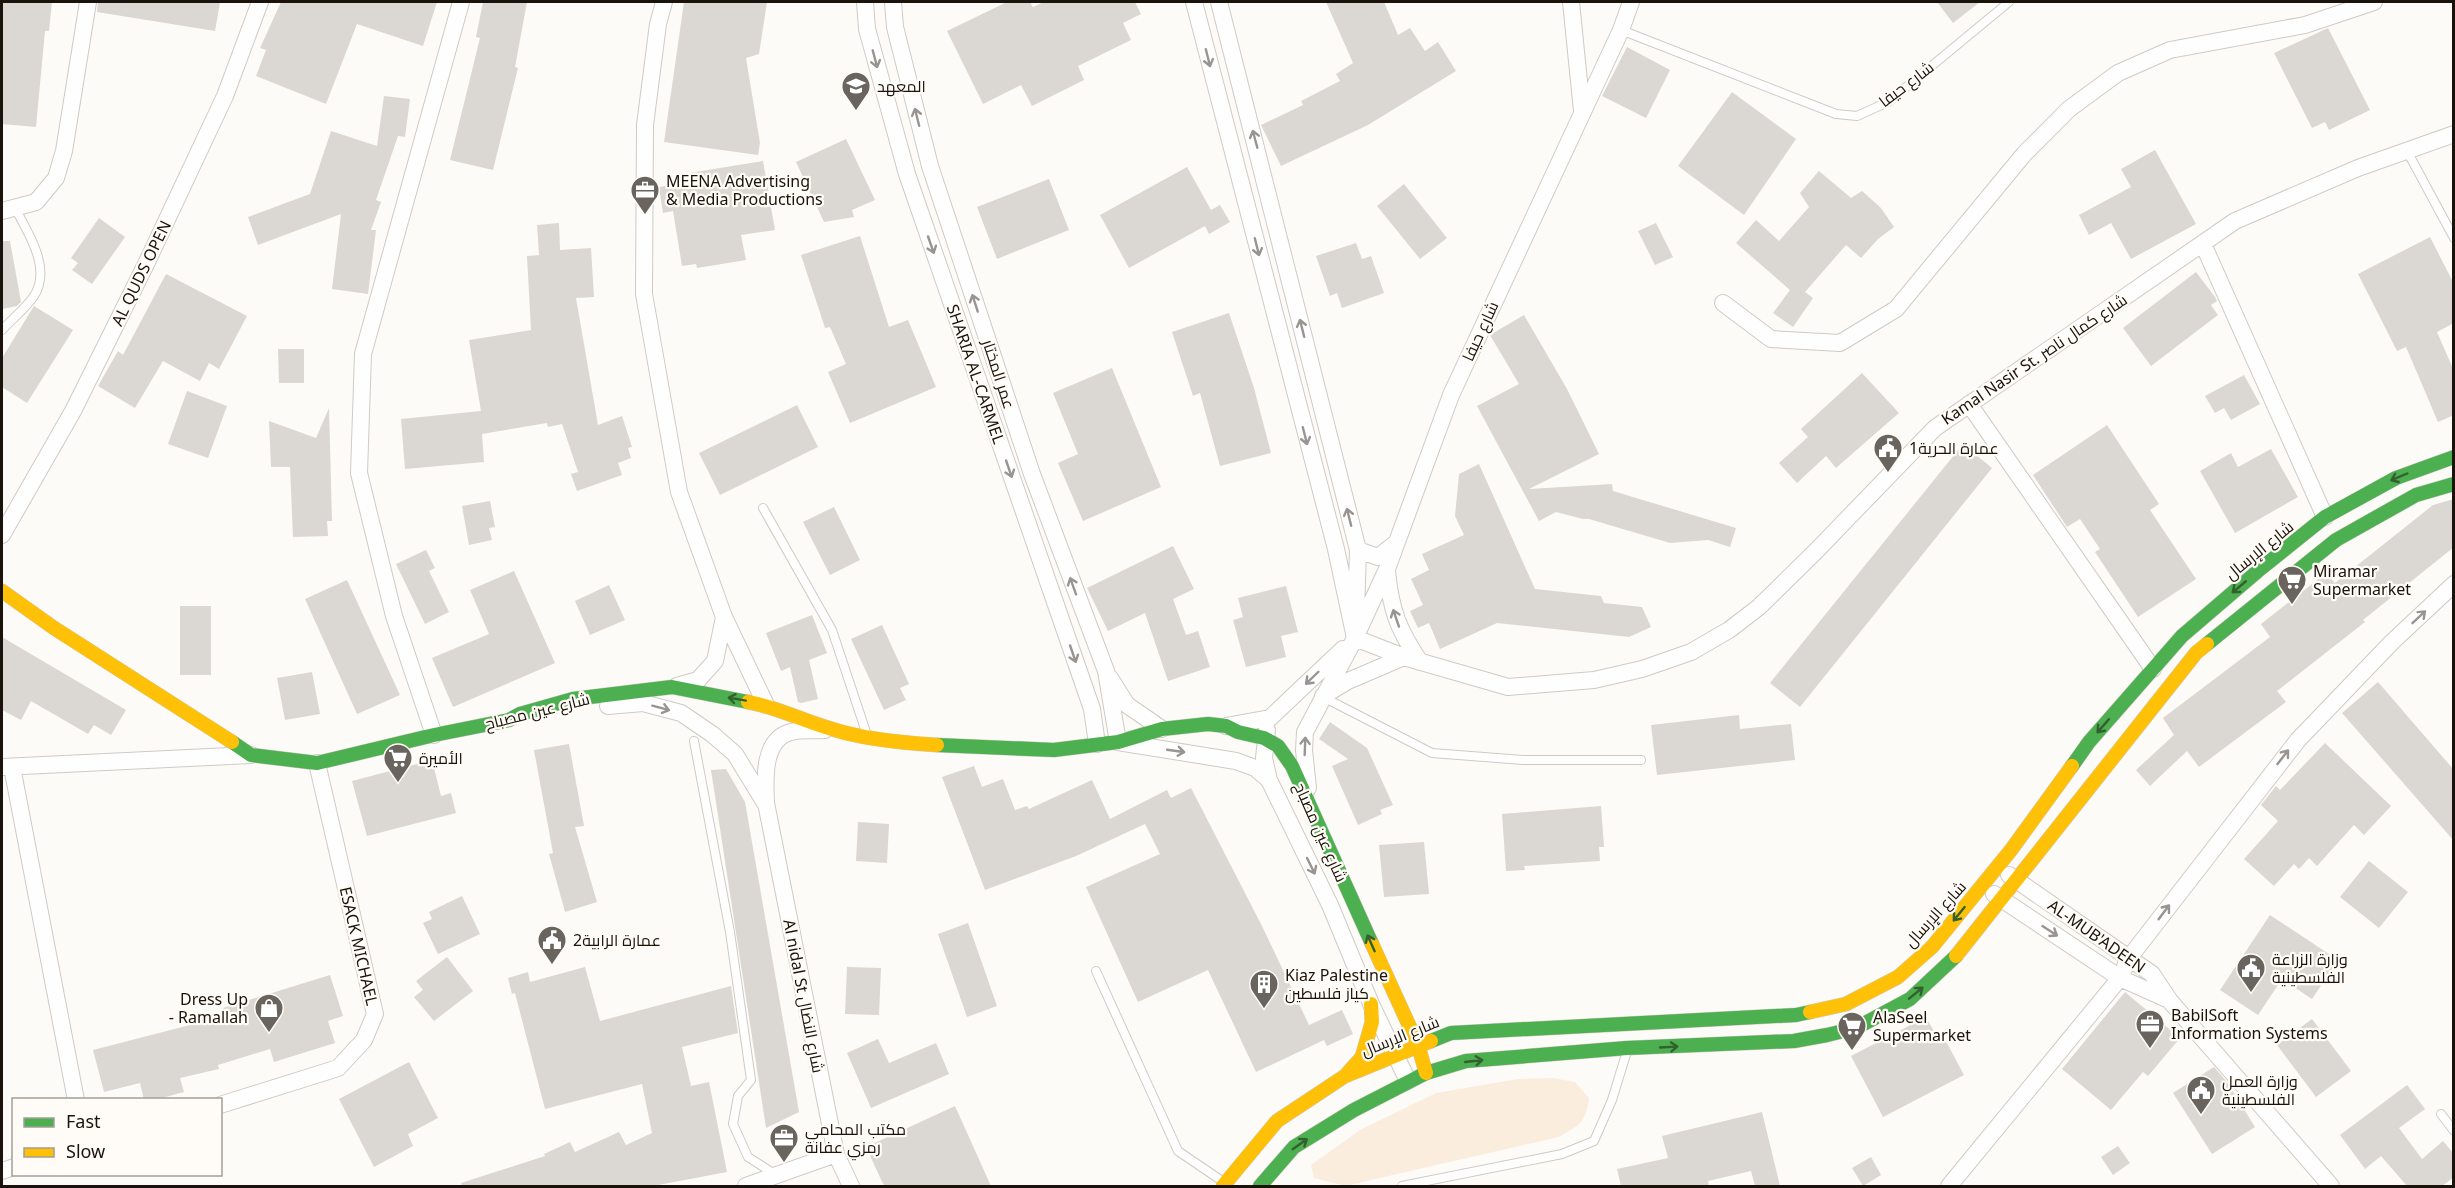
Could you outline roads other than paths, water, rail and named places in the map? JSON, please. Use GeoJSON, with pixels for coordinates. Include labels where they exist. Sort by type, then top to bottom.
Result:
{"type":"FeatureCollection","features":[{"type":"Feature","properties":{"kind":"main road","name":"شارع الإرسال"},"geometry":{"type":"LineString","coordinates":[[1224,1185],[1277,1121],[1346,1076],[1451,1033],[1796,1015],[1846,1004],[1898,976],[1932,947],[1997,867],[2089,742],[2182,636],[2325,517],[2396,478],[2454,457]]}},
{"type":"Feature","properties":{"kind":"main road"},"geometry":{"type":"LineString","coordinates":[[1260,1186],[1294,1147],[1354,1110],[1426,1073],[1466,1061],[1627,1048],[1794,1041],[1856,1028],[1910,999],[1950,963],[2196,653],[2336,540],[2416,495],[2454,484]]}},
{"type":"Feature","properties":{"kind":"main road","name":"شارع عين مصباح"},"geometry":{"type":"LineString","coordinates":[[2,591],[54,628],[251,755],[317,764],[434,735],[509,720],[520,714],[573,699],[672,687],[766,705],[833,730],[912,743],[1054,750],[1118,742],[1162,729],[1208,724],[1226,726],[1238,732],[1264,738],[1278,746],[1292,766],[1418,1045],[1426,1073]]}},
{"type":"Feature","properties":{"kind":"main road"},"geometry":{"type":"LineString","coordinates":[[1394,996],[1413,1019],[1438,1033],[1451,1033]]}},
{"type":"Feature","properties":{"kind":"main road"},"geometry":{"type":"LineString","coordinates":[[1346,1076],[1362,1057],[1372,1022],[1371,1004]]}},
{"type":"Feature","properties":{"kind":"street"},"geometry":{"type":"LineString","coordinates":[[8,210],[36,202],[56,178],[64,151],[88,2]]}},
{"type":"Feature","properties":{"kind":"street","name":"AL QUDS OPEN"},"geometry":{"type":"LineString","coordinates":[[2,535],[73,411],[147,262],[225,96],[260,2]]}},
{"type":"Feature","properties":{"kind":"street"},"geometry":{"type":"LineString","coordinates":[[434,735],[394,616],[359,473],[362,365],[369,331],[461,2]]}},
{"type":"Feature","properties":{"kind":"street"},"geometry":{"type":"LineString","coordinates":[[664,2],[658,24],[645,125],[644,294],[679,492],[724,617],[766,705]]}},
{"type":"Feature","properties":{"kind":"street","name":"SHARIA AL-CARMEL"},"geometry":{"type":"LineString","coordinates":[[865,2],[867,29],[907,174],[1088,699],[1097,744]]}},
{"type":"Feature","properties":{"kind":"street","name":"عمر المختار"},"geometry":{"type":"LineString","coordinates":[[893,2],[895,27],[930,166],[1032,474],[1106,672],[1118,742]]}},
{"type":"Feature","properties":{"kind":"street"},"geometry":{"type":"LineString","coordinates":[[1219,2],[1358,550],[1355,638],[1270,718],[1264,738],[1264,758],[1269,780]]}},
{"type":"Feature","properties":{"kind":"street"},"geometry":{"type":"LineString","coordinates":[[1571,2],[1582,112]]}},
{"type":"Feature","properties":{"kind":"street","name":"شارع حيفا"},"geometry":{"type":"LineString","coordinates":[[1309,804],[1304,750],[1305,732],[1355,638],[1387,569],[1451,395],[1621,30],[1631,2]]}},
{"type":"Feature","properties":{"kind":"street"},"geometry":{"type":"LineString","coordinates":[[1723,303],[1771,339],[1840,343],[1896,309],[2025,153],[2069,109],[2118,73],[2170,50],[2305,25],[2374,2]]}},
{"type":"Feature","properties":{"kind":"street"},"geometry":{"type":"LineString","coordinates":[[1200,4],[1336,549],[1355,638]]}},
{"type":"Feature","properties":{"kind":"street","name":"Kamal Nasir St. شارع كمال ناصر"},"geometry":{"type":"LineString","coordinates":[[1355,638],[1412,660],[1508,687],[1594,680],[1641,669],[1691,652],[1729,630],[1759,607],[1935,428],[2235,221],[2358,168],[2454,135]]}},
{"type":"Feature","properties":{"kind":"street"},"geometry":{"type":"LineString","coordinates":[[2203,244],[2325,517]]}},
{"type":"Feature","properties":{"kind":"street"},"geometry":{"type":"LineString","coordinates":[[1969,404],[2153,669]]}},
{"type":"Feature","properties":{"kind":"street"},"geometry":{"type":"LineString","coordinates":[[1358,550],[1378,557],[1397,542]]}},
{"type":"Feature","properties":{"kind":"street"},"geometry":{"type":"LineString","coordinates":[[1323,697],[1348,681],[1412,660],[1394,616],[1387,569]]}},
{"type":"Feature","properties":{"kind":"street"},"geometry":{"type":"LineString","coordinates":[[1949,1186],[2120,978],[2129,958],[2298,740],[2392,642],[2454,584]]}},
{"type":"Feature","properties":{"kind":"street"},"geometry":{"type":"LineString","coordinates":[[672,687],[698,680],[714,661],[724,617]]}},
{"type":"Feature","properties":{"kind":"street"},"geometry":{"type":"LineString","coordinates":[[1106,672],[1127,705],[1162,729]]}},
{"type":"Feature","properties":{"kind":"street"},"geometry":{"type":"LineString","coordinates":[[520,714],[643,703],[681,713],[712,734],[735,754],[766,803]]}},
{"type":"Feature","properties":{"kind":"street"},"geometry":{"type":"LineString","coordinates":[[1226,726],[1270,718]]}},
{"type":"Feature","properties":{"kind":"street"},"geometry":{"type":"LineString","coordinates":[[766,803],[768,759],[776,741],[789,732],[833,730]]}},
{"type":"Feature","properties":{"kind":"street","name":"شارع عين مصباح"},"geometry":{"type":"LineString","coordinates":[[1118,742],[1236,761],[1255,768],[1269,780],[1330,905],[1371,1004],[1408,1081]]}},
{"type":"Feature","properties":{"kind":"street"},"geometry":{"type":"LineString","coordinates":[[76,1098],[7,767],[251,755]]}},
{"type":"Feature","properties":{"kind":"street","name":"ESACK MICHAEL"},"geometry":{"type":"LineString","coordinates":[[222,1104],[338,1068],[364,1040],[375,1014],[317,764]]}},
{"type":"Feature","properties":{"kind":"street","name":"Al nidal St شارع النضال"},"geometry":{"type":"LineString","coordinates":[[766,803],[836,1154],[851,1186]]}},
{"type":"Feature","properties":{"kind":"street","name":"AL-MUB'ADEEN"},"geometry":{"type":"LineString","coordinates":[[1997,867],[2152,974],[2170,1001],[2331,1186]]}},
{"type":"Feature","properties":{"kind":"street"},"geometry":{"type":"LineString","coordinates":[[1983,885],[2120,978],[2170,1001]]}},
{"type":"Feature","properties":{"kind":"street"},"geometry":{"type":"LineString","coordinates":[[746,1186],[836,1154]]}},
{"type":"Feature","properties":{"kind":"lane","name":"شارع حيفا"},"geometry":{"type":"LineString","coordinates":[[1621,30],[1836,114],[1857,116],[1888,102],[2008,2]]}},
{"type":"Feature","properties":{"kind":"lane"},"geometry":{"type":"LineString","coordinates":[[2407,151],[2454,238]]}},
{"type":"Feature","properties":{"kind":"lane"},"geometry":{"type":"LineString","coordinates":[[2,330],[35,295],[41,274],[36,249],[8,210]]}},
{"type":"Feature","properties":{"kind":"lane"},"geometry":{"type":"LineString","coordinates":[[764,508],[832,630],[867,735]]}},
{"type":"Feature","properties":{"kind":"lane"},"geometry":{"type":"LineString","coordinates":[[1323,697],[1432,753],[1523,760],[1641,760]]}},
{"type":"Feature","properties":{"kind":"lane"},"geometry":{"type":"LineString","coordinates":[[694,741],[730,932],[751,1080],[738,1096],[733,1124],[748,1157],[776,1176]]}},
{"type":"Feature","properties":{"kind":"lane"},"geometry":{"type":"LineString","coordinates":[[1096,971],[1178,1151],[1224,1185]]}},
{"type":"Feature","properties":{"kind":"lane"},"geometry":{"type":"LineString","coordinates":[[1402,1186],[1562,1154],[1594,1141],[1612,1100],[1627,1048]]}},
{"type":"Feature","properties":{"kind":"lane"},"geometry":{"type":"LineString","coordinates":[[2441,1114],[2454,1131]]}},
{"type":"Feature","properties":{"kind":"lane"},"geometry":{"type":"LineString","coordinates":[[1450,1177],[1452,1186]]}},
{"type":"Feature","properties":{"kind":"place","name":"المعهد"},"geometry":{"type":"Point","coordinates":[856,112]}},
{"type":"Feature","properties":{"kind":"place","name":"MEENA Advertising & Media Productions"},"geometry":{"type":"Point","coordinates":[645,216]}},
{"type":"Feature","properties":{"kind":"place","name":"عمارة الحرية1"},"geometry":{"type":"Point","coordinates":[1888,474]}},
{"type":"Feature","properties":{"kind":"place","name":"Miramar Supermarket"},"geometry":{"type":"Point","coordinates":[2292,606]}},
{"type":"Feature","properties":{"kind":"place","name":"الأميرة"},"geometry":{"type":"Point","coordinates":[398,784]}},
{"type":"Feature","properties":{"kind":"place","name":"عمارة الرابية2"},"geometry":{"type":"Point","coordinates":[552,966]}},
{"type":"Feature","properties":{"kind":"place","name":"وزارة الزراعة الفلسطينية"},"geometry":{"type":"Point","coordinates":[2251,994]}},
{"type":"Feature","properties":{"kind":"place","name":"Kiaz Palestine كياز فلسطين"},"geometry":{"type":"Point","coordinates":[1264,1010]}},
{"type":"Feature","properties":{"kind":"place","name":"Dress Up - Ramallah"},"geometry":{"type":"Point","coordinates":[269,1034]}},
{"type":"Feature","properties":{"kind":"place","name":"BabilSoft Information Systems"},"geometry":{"type":"Point","coordinates":[2150,1050]}},
{"type":"Feature","properties":{"kind":"place","name":"AlaSeel Supermarket"},"geometry":{"type":"Point","coordinates":[1852,1052]}},
{"type":"Feature","properties":{"kind":"place","name":"وزارة العمل الفلسطينية"},"geometry":{"type":"Point","coordinates":[2201,1116]}},
{"type":"Feature","properties":{"kind":"place","name":"مكتب المحامي رمزي عفانة"},"geometry":{"type":"Point","coordinates":[784,1164]}}]}
